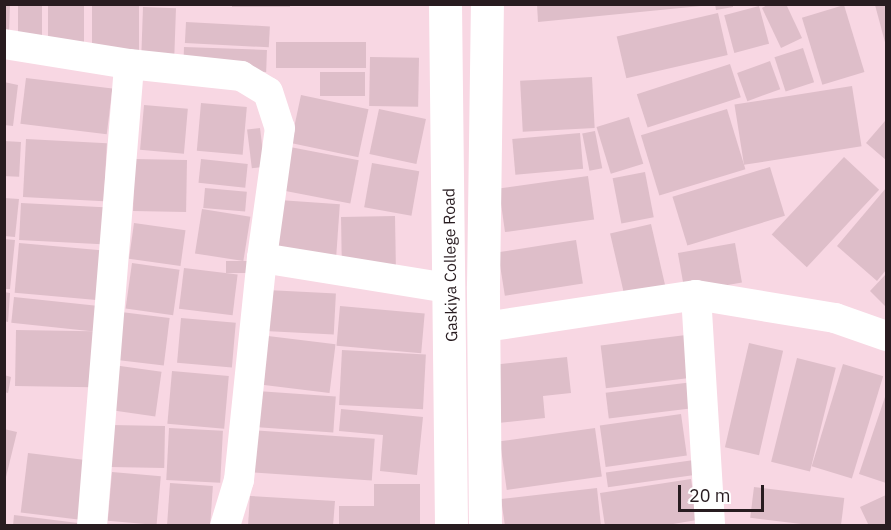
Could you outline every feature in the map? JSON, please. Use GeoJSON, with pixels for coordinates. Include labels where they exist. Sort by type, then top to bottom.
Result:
{"type":"FeatureCollection","features":[{"type":"Feature","properties":{"kind":"main road","name":"Gaskiya College Road"},"geometry":{"type":"LineString","coordinates":[[445,4],[451,525]]}},
{"type":"Feature","properties":{"kind":"main road","name":"Gaskiya College Road"},"geometry":{"type":"LineString","coordinates":[[485,525],[487,4]]}},
{"type":"Feature","properties":{"kind":"street"},"geometry":{"type":"LineString","coordinates":[[4,44],[129,64],[241,76],[268,92],[279,128],[262,258],[239,480],[225,525]]}},
{"type":"Feature","properties":{"kind":"street"},"geometry":{"type":"LineString","coordinates":[[92,525],[129,64]]}},
{"type":"Feature","properties":{"kind":"street"},"geometry":{"type":"LineString","coordinates":[[262,258],[448,288]]}},
{"type":"Feature","properties":{"kind":"street"},"geometry":{"type":"LineString","coordinates":[[696,295],[710,525]]}},
{"type":"Feature","properties":{"kind":"street"},"geometry":{"type":"LineString","coordinates":[[485,327],[696,295],[835,318],[886,336]]}},
{"type":"Feature","properties":{"kind":"building"},"geometry":{"type":"Polygon","coordinates":[[[4,4],[10,4],[9,33],[4,33],[4,4]]]}},
{"type":"Feature","properties":{"kind":"building"},"geometry":{"type":"Polygon","coordinates":[[[18,4],[42,4],[42,45],[18,45],[18,4]]]}},
{"type":"Feature","properties":{"kind":"building"},"geometry":{"type":"Polygon","coordinates":[[[48,4],[84,4],[84,49],[48,49],[48,4]]]}},
{"type":"Feature","properties":{"kind":"building"},"geometry":{"type":"Polygon","coordinates":[[[92,4],[139,4],[139,54],[92,54],[92,4]]]}},
{"type":"Feature","properties":{"kind":"building"},"geometry":{"type":"Polygon","coordinates":[[[232,4],[290,4],[290,7],[232,7],[232,4]]]}},
{"type":"Feature","properties":{"kind":"building"},"geometry":{"type":"Polygon","coordinates":[[[537,4],[701,4],[701,6],[538,22],[537,4]]]}},
{"type":"Feature","properties":{"kind":"building"},"geometry":{"type":"Polygon","coordinates":[[[715,4],[733,4],[733,7],[716,10],[715,4]]]}},
{"type":"Feature","properties":{"kind":"building"},"geometry":{"type":"Polygon","coordinates":[[[769,4],[786,4],[802,38],[781,48],[762,8],[769,4]]]}},
{"type":"Feature","properties":{"kind":"building"},"geometry":{"type":"Polygon","coordinates":[[[844,5],[864,72],[822,85],[802,18],[844,5]]]}},
{"type":"Feature","properties":{"kind":"building"},"geometry":{"type":"Polygon","coordinates":[[[875,5],[886,5],[886,46],[875,5]]]}},
{"type":"Feature","properties":{"kind":"building"},"geometry":{"type":"Polygon","coordinates":[[[759,6],[769,44],[734,53],[724,15],[759,6]]]}},
{"type":"Feature","properties":{"kind":"building"},"geometry":{"type":"Polygon","coordinates":[[[143,7],[176,8],[174,58],[141,57],[143,7]]]}},
{"type":"Feature","properties":{"kind":"building"},"geometry":{"type":"Polygon","coordinates":[[[718,13],[728,55],[626,78],[617,36],[718,13]]]}},
{"type":"Feature","properties":{"kind":"building"},"geometry":{"type":"Polygon","coordinates":[[[186,22],[270,26],[269,47],[185,43],[186,22]]]}},
{"type":"Feature","properties":{"kind":"building"},"geometry":{"type":"Polygon","coordinates":[[[276,42],[366,42],[366,68],[276,68],[276,42]]]}},
{"type":"Feature","properties":{"kind":"building"},"geometry":{"type":"Polygon","coordinates":[[[184,47],[267,50],[266,72],[183,69],[184,47]]]}},
{"type":"Feature","properties":{"kind":"building"},"geometry":{"type":"Polygon","coordinates":[[[803,48],[814,82],[786,92],[774,57],[803,48]]]}},
{"type":"Feature","properties":{"kind":"building"},"geometry":{"type":"Polygon","coordinates":[[[370,57],[419,58],[418,107],[369,106],[370,57]]]}},
{"type":"Feature","properties":{"kind":"building"},"geometry":{"type":"Polygon","coordinates":[[[770,61],[780,89],[747,101],[737,73],[770,61]]]}},
{"type":"Feature","properties":{"kind":"building"},"geometry":{"type":"Polygon","coordinates":[[[730,64],[741,97],[648,128],[637,94],[730,64]]]}},
{"type":"Feature","properties":{"kind":"building"},"geometry":{"type":"Polygon","coordinates":[[[320,72],[365,72],[365,96],[320,96],[320,72]]]}},
{"type":"Feature","properties":{"kind":"building"},"geometry":{"type":"Polygon","coordinates":[[[592,77],[595,128],[523,132],[520,81],[592,77]]]}},
{"type":"Feature","properties":{"kind":"building"},"geometry":{"type":"Polygon","coordinates":[[[26,78],[112,89],[107,134],[20,124],[26,78]]]}},
{"type":"Feature","properties":{"kind":"building"},"geometry":{"type":"Polygon","coordinates":[[[4,82],[18,85],[13,126],[4,125],[4,82]]]}},
{"type":"Feature","properties":{"kind":"building"},"geometry":{"type":"Polygon","coordinates":[[[852,86],[862,146],[744,165],[734,105],[852,86]]]}},
{"type":"Feature","properties":{"kind":"building"},"geometry":{"type":"Polygon","coordinates":[[[301,95],[368,109],[358,157],[291,143],[301,95]]]}},
{"type":"Feature","properties":{"kind":"building"},"geometry":{"type":"Polygon","coordinates":[[[201,103],[247,107],[243,155],[197,151],[201,103]]]}},
{"type":"Feature","properties":{"kind":"building"},"geometry":{"type":"Polygon","coordinates":[[[144,105],[188,109],[184,154],[140,150],[144,105]]]}},
{"type":"Feature","properties":{"kind":"building"},"geometry":{"type":"Polygon","coordinates":[[[379,109],[426,119],[416,164],[369,154],[379,109]]]}},
{"type":"Feature","properties":{"kind":"building"},"geometry":{"type":"Polygon","coordinates":[[[727,109],[745,169],[659,196],[641,135],[727,109]]]}},
{"type":"Feature","properties":{"kind":"building"},"geometry":{"type":"Polygon","coordinates":[[[629,117],[643,164],[611,174],[596,127],[629,117]]]}},
{"type":"Feature","properties":{"kind":"building"},"geometry":{"type":"Polygon","coordinates":[[[886,122],[886,160],[866,143],[886,122]]]}},
{"type":"Feature","properties":{"kind":"building"},"geometry":{"type":"Polygon","coordinates":[[[260,128],[265,167],[252,168],[247,130],[260,128]]]}},
{"type":"Feature","properties":{"kind":"building"},"geometry":{"type":"Polygon","coordinates":[[[595,131],[602,168],[589,171],[582,133],[595,131]]]}},
{"type":"Feature","properties":{"kind":"building"},"geometry":{"type":"Polygon","coordinates":[[[580,133],[583,169],[515,175],[512,139],[580,133]]]}},
{"type":"Feature","properties":{"kind":"building"},"geometry":{"type":"Polygon","coordinates":[[[26,139],[107,143],[104,201],[23,197],[26,139]]]}},
{"type":"Feature","properties":{"kind":"building"},"geometry":{"type":"Polygon","coordinates":[[[4,141],[21,142],[19,177],[4,176],[4,141]]]}},
{"type":"Feature","properties":{"kind":"building"},"geometry":{"type":"Polygon","coordinates":[[[290,147],[359,160],[350,204],[282,190],[290,147]]]}},
{"type":"Feature","properties":{"kind":"building"},"geometry":{"type":"Polygon","coordinates":[[[844,157],[879,190],[807,267],[772,235],[844,157]]]}},
{"type":"Feature","properties":{"kind":"building"},"geometry":{"type":"Polygon","coordinates":[[[134,159],[187,160],[186,212],[133,211],[134,159]]]}},
{"type":"Feature","properties":{"kind":"building"},"geometry":{"type":"Polygon","coordinates":[[[201,159],[248,164],[245,188],[198,183],[201,159]]]}},
{"type":"Feature","properties":{"kind":"building"},"geometry":{"type":"Polygon","coordinates":[[[372,163],[419,171],[411,216],[364,207],[372,163]]]}},
{"type":"Feature","properties":{"kind":"building"},"geometry":{"type":"Polygon","coordinates":[[[770,167],[785,216],[687,246],[672,197],[770,167]]]}},
{"type":"Feature","properties":{"kind":"building"},"geometry":{"type":"Polygon","coordinates":[[[645,172],[654,217],[621,223],[613,178],[645,172]]]}},
{"type":"Feature","properties":{"kind":"building"},"geometry":{"type":"Polygon","coordinates":[[[588,176],[594,220],[505,232],[499,189],[588,176]]]}},
{"type":"Feature","properties":{"kind":"building"},"geometry":{"type":"Polygon","coordinates":[[[205,188],[247,192],[245,212],[203,208],[205,188]]]}},
{"type":"Feature","properties":{"kind":"building"},"geometry":{"type":"Polygon","coordinates":[[[886,188],[886,270],[877,281],[837,246],[886,188]]]}},
{"type":"Feature","properties":{"kind":"building"},"geometry":{"type":"Polygon","coordinates":[[[4,198],[19,199],[15,237],[4,236],[4,198]]]}},
{"type":"Feature","properties":{"kind":"building"},"geometry":{"type":"Polygon","coordinates":[[[279,200],[340,204],[336,257],[275,253],[279,200]]]}},
{"type":"Feature","properties":{"kind":"building"},"geometry":{"type":"Polygon","coordinates":[[[21,203],[104,207],[102,244],[19,240],[21,203]]]}},
{"type":"Feature","properties":{"kind":"building"},"geometry":{"type":"Polygon","coordinates":[[[202,209],[250,217],[243,261],[195,253],[202,209]]]}},
{"type":"Feature","properties":{"kind":"building"},"geometry":{"type":"Polygon","coordinates":[[[395,216],[396,267],[342,268],[341,217],[395,216]]]}},
{"type":"Feature","properties":{"kind":"building"},"geometry":{"type":"Polygon","coordinates":[[[134,223],[185,230],[180,266],[129,259],[134,223]]]}},
{"type":"Feature","properties":{"kind":"building"},"geometry":{"type":"Polygon","coordinates":[[[651,224],[667,294],[626,304],[610,233],[651,224]]]}},
{"type":"Feature","properties":{"kind":"building"},"geometry":{"type":"Polygon","coordinates":[[[4,239],[15,240],[10,289],[4,289],[4,239]]]}},
{"type":"Feature","properties":{"kind":"building"},"geometry":{"type":"Polygon","coordinates":[[[576,240],[583,283],[505,296],[498,252],[576,240]]]}},
{"type":"Feature","properties":{"kind":"building"},"geometry":{"type":"Polygon","coordinates":[[[19,243],[104,250],[99,300],[15,293],[19,243]]]}},
{"type":"Feature","properties":{"kind":"building"},"geometry":{"type":"Polygon","coordinates":[[[735,243],[742,282],[685,292],[678,253],[735,243]]]}},
{"type":"Feature","properties":{"kind":"building"},"geometry":{"type":"Polygon","coordinates":[[[226,261],[247,261],[247,273],[226,273],[226,261]]]}},
{"type":"Feature","properties":{"kind":"building"},"geometry":{"type":"Polygon","coordinates":[[[132,263],[180,270],[173,315],[126,309],[132,263]]]}},
{"type":"Feature","properties":{"kind":"building"},"geometry":{"type":"Polygon","coordinates":[[[184,268],[238,275],[233,315],[179,309],[184,268]]]}},
{"type":"Feature","properties":{"kind":"building"},"geometry":{"type":"Polygon","coordinates":[[[886,274],[886,307],[870,291],[886,274]]]}},
{"type":"Feature","properties":{"kind":"building"},"geometry":{"type":"Polygon","coordinates":[[[267,290],[336,294],[334,335],[265,331],[267,290]]]}},
{"type":"Feature","properties":{"kind":"building"},"geometry":{"type":"Polygon","coordinates":[[[4,292],[10,293],[8,322],[4,321],[4,292]]]}},
{"type":"Feature","properties":{"kind":"building"},"geometry":{"type":"Polygon","coordinates":[[[14,297],[97,306],[94,332],[11,323],[14,297]]]}},
{"type":"Feature","properties":{"kind":"building"},"geometry":{"type":"Polygon","coordinates":[[[340,306],[425,313],[421,353],[337,346],[340,306]]]}},
{"type":"Feature","properties":{"kind":"building"},"geometry":{"type":"Polygon","coordinates":[[[121,312],[170,318],[164,366],[115,360],[121,312]]]}},
{"type":"Feature","properties":{"kind":"building"},"geometry":{"type":"Polygon","coordinates":[[[181,318],[236,323],[232,368],[177,363],[181,318]]]}},
{"type":"Feature","properties":{"kind":"building"},"geometry":{"type":"Polygon","coordinates":[[[16,330],[93,331],[92,387],[15,386],[16,330]]]}},
{"type":"Feature","properties":{"kind":"building"},"geometry":{"type":"Polygon","coordinates":[[[686,335],[691,378],[606,388],[601,345],[686,335]]]}},
{"type":"Feature","properties":{"kind":"building"},"geometry":{"type":"Polygon","coordinates":[[[268,336],[335,344],[330,393],[262,385],[268,336]]]}},
{"type":"Feature","properties":{"kind":"building"},"geometry":{"type":"Polygon","coordinates":[[[749,343],[783,351],[759,455],[725,447],[749,343]]]}},
{"type":"Feature","properties":{"kind":"building"},"geometry":{"type":"Polygon","coordinates":[[[342,350],[426,354],[423,409],[339,405],[342,350]]]}},
{"type":"Feature","properties":{"kind":"building"},"geometry":{"type":"Polygon","coordinates":[[[567,357],[571,393],[543,396],[545,418],[498,423],[492,365],[567,357]]]}},
{"type":"Feature","properties":{"kind":"building"},"geometry":{"type":"Polygon","coordinates":[[[797,358],[836,368],[810,471],[771,462],[797,358]]]}},
{"type":"Feature","properties":{"kind":"building"},"geometry":{"type":"Polygon","coordinates":[[[843,364],[883,376],[852,479],[812,466],[843,364]]]}},
{"type":"Feature","properties":{"kind":"building"},"geometry":{"type":"Polygon","coordinates":[[[113,365],[162,372],[155,416],[107,410],[113,365]]]}},
{"type":"Feature","properties":{"kind":"building"},"geometry":{"type":"Polygon","coordinates":[[[172,371],[229,376],[224,429],[167,424],[172,371]]]}},
{"type":"Feature","properties":{"kind":"building"},"geometry":{"type":"Polygon","coordinates":[[[4,375],[11,377],[8,393],[4,392],[4,375]]]}},
{"type":"Feature","properties":{"kind":"building"},"geometry":{"type":"Polygon","coordinates":[[[693,382],[696,408],[609,419],[606,393],[693,382]]]}},
{"type":"Feature","properties":{"kind":"building"},"geometry":{"type":"Polygon","coordinates":[[[257,391],[336,397],[333,432],[254,427],[257,391]]]}},
{"type":"Feature","properties":{"kind":"building"},"geometry":{"type":"Polygon","coordinates":[[[886,394],[886,483],[859,474],[886,394]]]}},
{"type":"Feature","properties":{"kind":"building"},"geometry":{"type":"Polygon","coordinates":[[[341,409],[423,417],[417,475],[380,471],[383,435],[339,431],[341,409]]]}},
{"type":"Feature","properties":{"kind":"building"},"geometry":{"type":"Polygon","coordinates":[[[681,414],[687,456],[606,467],[600,425],[681,414]]]}},
{"type":"Feature","properties":{"kind":"building"},"geometry":{"type":"Polygon","coordinates":[[[111,425],[165,426],[164,468],[110,467],[111,425]]]}},
{"type":"Feature","properties":{"kind":"building"},"geometry":{"type":"Polygon","coordinates":[[[169,428],[223,431],[220,483],[166,480],[169,428]]]}},
{"type":"Feature","properties":{"kind":"building"},"geometry":{"type":"Polygon","coordinates":[[[595,428],[602,477],[507,490],[500,441],[595,428]]]}},
{"type":"Feature","properties":{"kind":"building"},"geometry":{"type":"Polygon","coordinates":[[[4,429],[17,432],[5,481],[4,480],[4,429]]]}},
{"type":"Feature","properties":{"kind":"building"},"geometry":{"type":"Polygon","coordinates":[[[250,430],[375,439],[372,481],[247,472],[250,430]]]}},
{"type":"Feature","properties":{"kind":"building"},"geometry":{"type":"Polygon","coordinates":[[[28,453],[94,461],[86,521],[21,513],[28,453]]]}},
{"type":"Feature","properties":{"kind":"building"},"geometry":{"type":"Polygon","coordinates":[[[694,460],[696,475],[608,487],[606,472],[694,460]]]}},
{"type":"Feature","properties":{"kind":"building"},"geometry":{"type":"Polygon","coordinates":[[[112,472],[161,476],[157,525],[108,521],[112,472]]]}},
{"type":"Feature","properties":{"kind":"building"},"geometry":{"type":"Polygon","coordinates":[[[691,479],[697,520],[661,526],[605,526],[600,493],[691,479]]]}},
{"type":"Feature","properties":{"kind":"building"},"geometry":{"type":"Polygon","coordinates":[[[170,483],[213,486],[210,526],[167,526],[170,483]]]}},
{"type":"Feature","properties":{"kind":"building"},"geometry":{"type":"Polygon","coordinates":[[[374,484],[420,484],[420,526],[339,526],[339,506],[374,506],[374,484]]]}},
{"type":"Feature","properties":{"kind":"building"},"geometry":{"type":"Polygon","coordinates":[[[754,487],[844,498],[841,526],[817,526],[750,518],[754,487]]]}},
{"type":"Feature","properties":{"kind":"building"},"geometry":{"type":"Polygon","coordinates":[[[597,488],[601,526],[505,526],[501,499],[597,488]]]}},
{"type":"Feature","properties":{"kind":"building"},"geometry":{"type":"Polygon","coordinates":[[[886,495],[886,526],[869,526],[860,507],[886,495]]]}},
{"type":"Feature","properties":{"kind":"building"},"geometry":{"type":"Polygon","coordinates":[[[250,496],[335,501],[333,526],[248,526],[250,496]]]}},
{"type":"Feature","properties":{"kind":"building"},"geometry":{"type":"Polygon","coordinates":[[[14,515],[78,523],[78,526],[13,526],[14,515]]]}}]}
